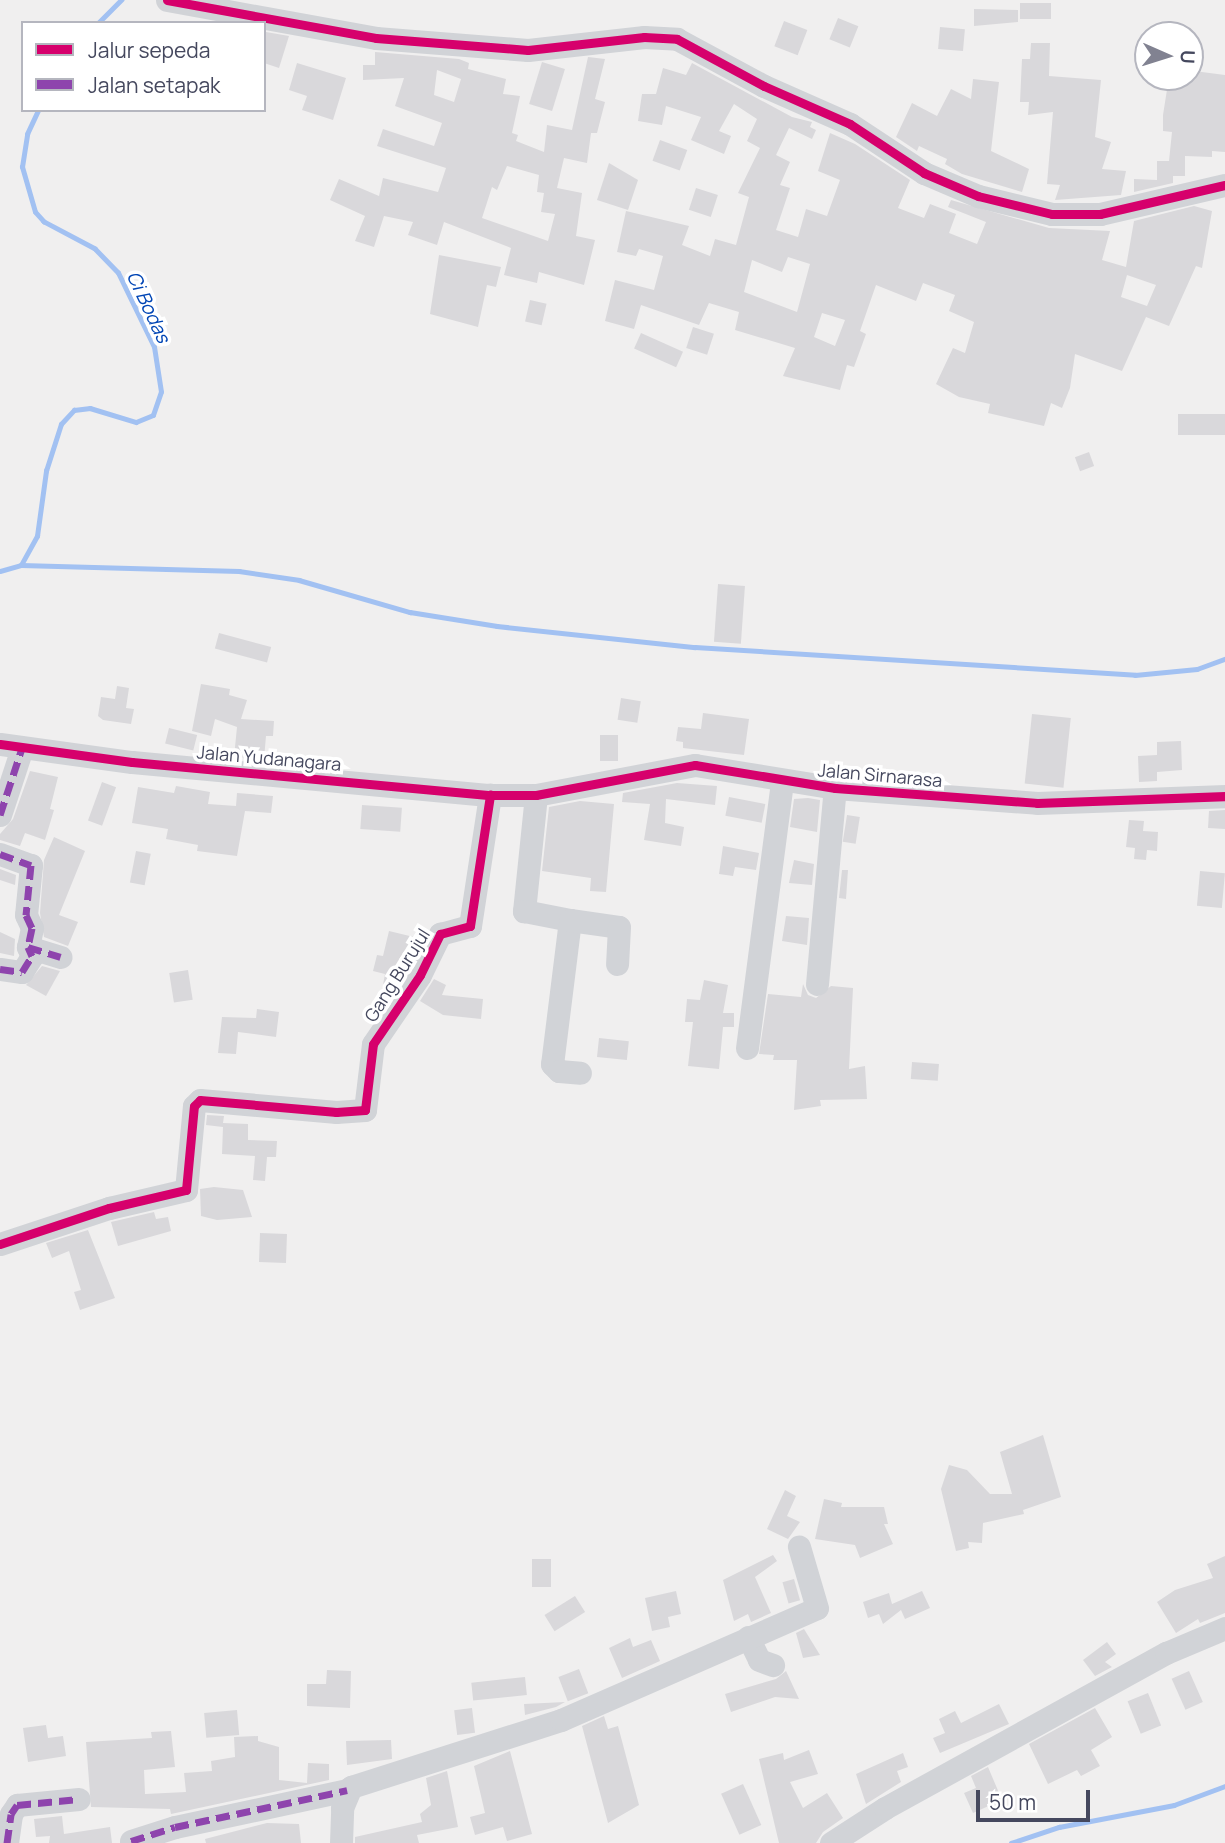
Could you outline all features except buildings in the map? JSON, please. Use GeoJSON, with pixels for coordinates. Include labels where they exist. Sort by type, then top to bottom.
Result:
{"type":"FeatureCollection","features":[{"type":"Feature","properties":{"kind":"street"},"geometry":{"type":"LineString","coordinates":[[167,0],[376,38],[527,50],[644,37],[677,39],[764,86],[850,124],[924,173],[978,196],[1052,214],[1100,214],[1225,185]]}},
{"type":"Feature","properties":{"kind":"street"},"geometry":{"type":"LineString","coordinates":[[0,815],[11,746]]}},
{"type":"Feature","properties":{"kind":"street","name":"Jalan Yudanagara"},"geometry":{"type":"LineString","coordinates":[[11,746],[490,795],[536,795]]}},
{"type":"Feature","properties":{"kind":"street","name":"Jalan Sirnarasa"},"geometry":{"type":"LineString","coordinates":[[536,795],[695,765],[782,782],[835,788],[1037,803],[1225,796]]}},
{"type":"Feature","properties":{"kind":"street"},"geometry":{"type":"LineString","coordinates":[[747,1048],[782,782]]}},
{"type":"Feature","properties":{"kind":"street"},"geometry":{"type":"LineString","coordinates":[[817,984],[835,788]]}},
{"type":"Feature","properties":{"kind":"street","name":"Gang Burujul"},"geometry":{"type":"LineString","coordinates":[[0,1244],[109,1208],[186,1189],[197,1102],[336,1112],[365,1110],[373,1044],[420,975],[440,934],[470,926],[490,795]]}},
{"type":"Feature","properties":{"kind":"street"},"geometry":{"type":"LineString","coordinates":[[536,795],[524,912],[619,927],[617,964]]}},
{"type":"Feature","properties":{"kind":"street"},"geometry":{"type":"LineString","coordinates":[[0,854],[31,865],[26,915],[32,928],[28,947],[32,956],[22,972],[0,969]]}},
{"type":"Feature","properties":{"kind":"street"},"geometry":{"type":"LineString","coordinates":[[570,920],[552,1064],[559,1072],[580,1073]]}},
{"type":"Feature","properties":{"kind":"street"},"geometry":{"type":"LineString","coordinates":[[28,947],[61,957]]}},
{"type":"Feature","properties":{"kind":"street"},"geometry":{"type":"LineString","coordinates":[[131,1841],[347,1790],[561,1720],[817,1608],[799,1547]]}},
{"type":"Feature","properties":{"kind":"street"},"geometry":{"type":"LineString","coordinates":[[831,1843],[885,1808],[1175,1648],[1225,1628]]}},
{"type":"Feature","properties":{"kind":"street"},"geometry":{"type":"LineString","coordinates":[[748,1637],[759,1660],[773,1665]]}},
{"type":"Feature","properties":{"kind":"street"},"geometry":{"type":"LineString","coordinates":[[341,1843],[340,1818],[347,1790]]}},
{"type":"Feature","properties":{"kind":"street"},"geometry":{"type":"LineString","coordinates":[[7,1843],[11,1814],[17,1805],[79,1799]]}},
{"type":"Feature","properties":{"kind":"waterway","name":"Ci Bodas"},"geometry":{"type":"LineString","coordinates":[[100,21],[121,0]]}},
{"type":"Feature","properties":{"kind":"waterway","name":"Ci Bodas"},"geometry":{"type":"LineString","coordinates":[[0,571],[21,565],[37,536],[46,471],[61,424],[74,410],[90,408],[136,422],[153,415],[161,392],[154,347],[118,273],[95,249],[44,222],[35,212],[22,167],[27,134],[37,112]]}},
{"type":"Feature","properties":{"kind":"waterway"},"geometry":{"type":"LineString","coordinates":[[21,565],[239,571],[299,580],[410,612],[497,626],[695,647],[1135,675],[1197,669],[1225,659]]}},
{"type":"Feature","properties":{"kind":"waterway"},"geometry":{"type":"LineString","coordinates":[[1011,1843],[1059,1827],[1174,1805],[1225,1786]]}},
{"type":"Feature","properties":{"kind":"marked path"},"geometry":{"type":"LineString","coordinates":[[0,815],[22,748]]}},
{"type":"Feature","properties":{"kind":"marked path"},"geometry":{"type":"LineString","coordinates":[[0,854],[31,865],[26,915],[32,928],[28,947],[61,957]]}},
{"type":"Feature","properties":{"kind":"marked path"},"geometry":{"type":"LineString","coordinates":[[0,969],[22,972],[32,956],[28,947]]}},
{"type":"Feature","properties":{"kind":"marked path"},"geometry":{"type":"LineString","coordinates":[[131,1841],[175,1827],[347,1790]]}},
{"type":"Feature","properties":{"kind":"marked path"},"geometry":{"type":"LineString","coordinates":[[7,1843],[11,1814],[17,1805],[79,1799]]}},
{"type":"Feature","properties":{"kind":"cycle path"},"geometry":{"type":"LineString","coordinates":[[167,0],[376,38],[528,50],[644,37],[677,39],[764,86],[850,124],[924,173],[978,196],[1052,214],[1100,214],[1225,185]]}},
{"type":"Feature","properties":{"kind":"cycle path"},"geometry":{"type":"LineString","coordinates":[[0,744],[132,762],[490,795],[536,795],[695,765],[835,788],[1037,803],[1225,796]]}},
{"type":"Feature","properties":{"kind":"cycle path"},"geometry":{"type":"LineString","coordinates":[[0,1244],[109,1208],[186,1190],[194,1106],[200,1100],[336,1112],[365,1110],[373,1044],[420,975],[440,934],[470,926],[490,795]]}}]}
